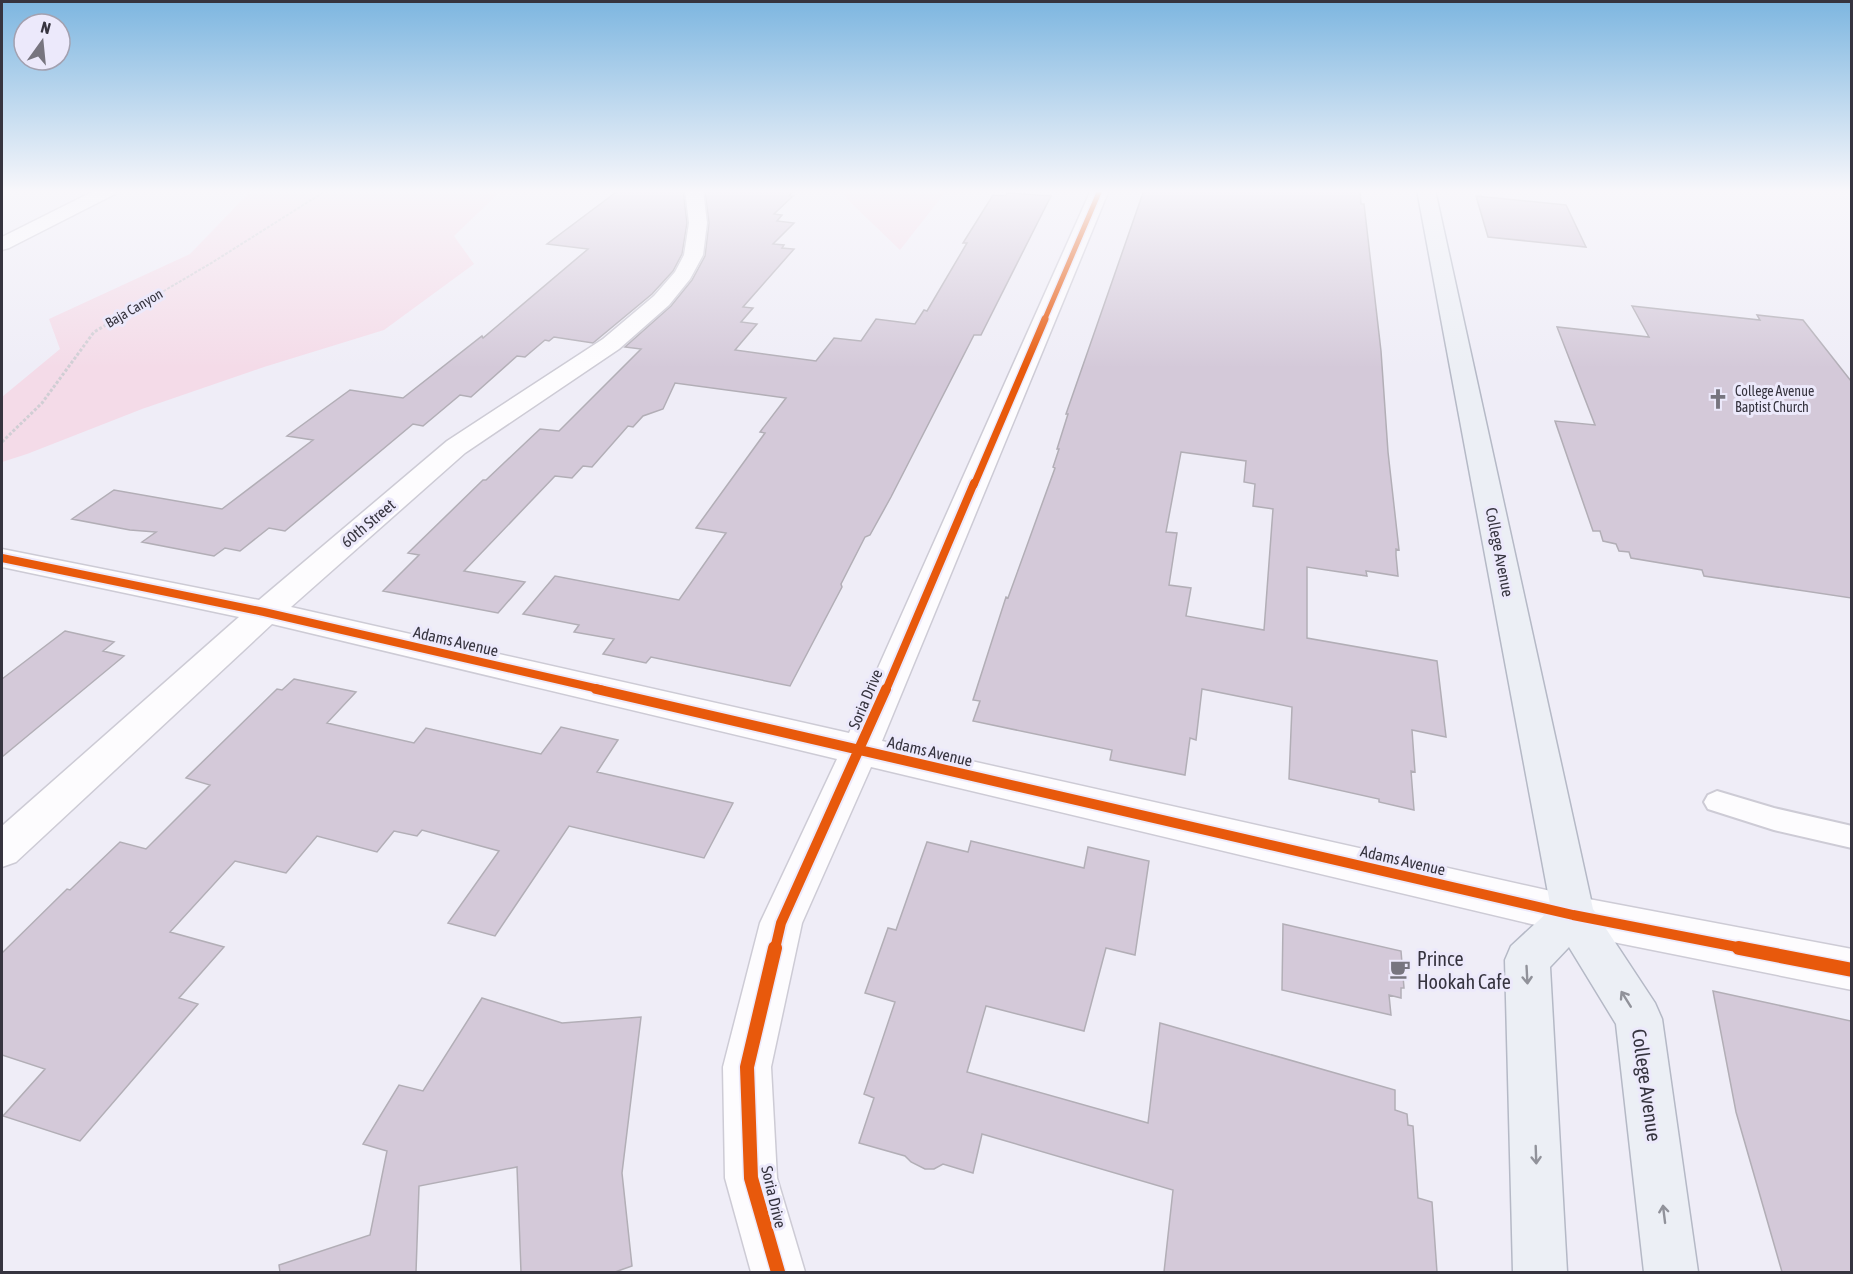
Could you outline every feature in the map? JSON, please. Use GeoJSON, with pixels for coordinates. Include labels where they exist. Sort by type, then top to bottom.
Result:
{"type":"FeatureCollection","features":[{"type":"Feature","properties":{"kind":"main road","name":"College Avenue"},"geometry":{"type":"LineString","coordinates":[[1438,249],[1573,915],[1639,1019],[1671,1272]]}},
{"type":"Feature","properties":{"kind":"main road"},"geometry":{"type":"LineString","coordinates":[[1540,1272],[1527,960],[1573,915]]}},
{"type":"Feature","properties":{"kind":"street","name":"60th Street"},"geometry":{"type":"LineString","coordinates":[[2,850],[264,612],[471,435],[601,353],[636,325],[684,273],[695,249]]}},
{"type":"Feature","properties":{"kind":"street","name":"Soria Drive"},"geometry":{"type":"LineString","coordinates":[[778,1272],[751,1178],[747,1066],[781,923],[860,750],[1075,249]]}},
{"type":"Feature","properties":{"kind":"street","name":"Adams Avenue"},"geometry":{"type":"LineString","coordinates":[[2,558],[264,612],[1573,915],[1851,970]]}},
{"type":"Feature","properties":{"kind":"lane"},"geometry":{"type":"LineString","coordinates":[[1717,802],[1774,819],[1851,837]]}},
{"type":"Feature","properties":{"kind":"shaded area"},"geometry":{"type":"Polygon","coordinates":[[[194,249],[464,249],[474,264],[384,330],[264,367],[142,409],[2,462],[2,397],[60,349],[49,319],[190,254],[194,249]]]}},
{"type":"Feature","properties":{"kind":"building"},"geometry":{"type":"Polygon","coordinates":[[[587,249],[683,249],[673,271],[652,294],[593,343],[554,337],[549,341],[545,340],[525,357],[517,356],[471,397],[460,395],[423,426],[413,424],[285,531],[269,528],[240,551],[225,548],[214,556],[142,542],[156,532],[130,530],[72,519],[114,490],[222,509],[313,440],[287,436],[350,390],[403,398],[482,336],[483,338],[587,249]]]}},
{"type":"Feature","properties":{"kind":"building"},"geometry":{"type":"Polygon","coordinates":[[[706,249],[794,249],[743,307],[753,308],[741,322],[757,324],[735,350],[816,361],[834,338],[861,341],[876,319],[915,324],[924,310],[927,311],[963,249],[1024,249],[981,335],[974,335],[891,497],[870,535],[865,537],[841,584],[842,587],[790,686],[651,657],[646,663],[603,654],[614,639],[574,632],[579,625],[523,614],[555,576],[679,600],[726,533],[696,528],[765,433],[760,432],[786,398],[675,383],[663,409],[643,416],[633,427],[628,426],[592,467],[583,466],[572,478],[555,476],[464,571],[525,582],[498,613],[383,591],[419,555],[408,553],[483,480],[486,480],[540,429],[559,431],[641,349],[625,347],[671,306],[692,280],[705,256],[706,249]]]}},
{"type":"Feature","properties":{"kind":"building"},"geometry":{"type":"Polygon","coordinates":[[[1123,249],[1369,249],[1399,550],[1396,549],[1398,576],[1366,571],[1367,576],[1307,567],[1307,638],[1437,661],[1446,737],[1412,730],[1415,772],[1411,771],[1414,810],[1379,802],[1379,799],[1289,779],[1292,707],[1202,689],[1196,740],[1190,738],[1185,775],[1110,760],[1112,750],[973,721],[980,701],[973,700],[1006,597],[1008,598],[1055,468],[1053,467],[1059,449],[1057,449],[1068,414],[1066,414],[1123,249]],[[1181,452],[1166,532],[1177,533],[1169,585],[1191,588],[1186,616],[1264,630],[1273,509],[1253,506],[1255,484],[1244,482],[1246,461],[1181,452]]]}},
{"type":"Feature","properties":{"kind":"building"},"geometry":{"type":"Polygon","coordinates":[[[1632,306],[1760,320],[1757,315],[1803,320],[1851,381],[1851,598],[1704,576],[1702,570],[1631,558],[1629,552],[1619,551],[1616,544],[1603,541],[1600,531],[1593,531],[1555,421],[1595,425],[1557,327],[1649,337],[1632,306]]]}},
{"type":"Feature","properties":{"kind":"building"},"geometry":{"type":"Polygon","coordinates":[[[65,631],[114,642],[103,651],[124,656],[2,757],[2,679],[65,631]]]}},
{"type":"Feature","properties":{"kind":"building"},"geometry":{"type":"Polygon","coordinates":[[[294,679],[356,692],[327,723],[414,743],[426,728],[541,754],[561,727],[618,740],[597,772],[733,803],[704,858],[569,826],[495,936],[448,923],[499,851],[422,830],[417,836],[394,831],[377,852],[317,836],[286,873],[235,861],[170,932],[224,947],[179,998],[198,1004],[80,1141],[3,1116],[45,1069],[2,1055],[2,953],[67,889],[70,890],[120,842],[146,849],[210,785],[186,778],[277,689],[282,690],[294,679]]]}},
{"type":"Feature","properties":{"kind":"building"},"geometry":{"type":"Polygon","coordinates":[[[971,841],[1084,868],[1088,847],[1149,861],[1135,955],[1106,948],[1084,1031],[986,1006],[967,1072],[1148,1123],[1160,1023],[1395,1090],[1395,1110],[1407,1114],[1408,1125],[1413,1126],[1418,1198],[1432,1202],[1437,1272],[1164,1272],[1173,1190],[982,1134],[973,1173],[943,1164],[934,1169],[925,1169],[905,1156],[859,1143],[874,1098],[864,1094],[895,1002],[865,993],[888,928],[896,930],[927,842],[968,852],[971,841]]]}},
{"type":"Feature","properties":{"kind":"building"},"geometry":{"type":"Polygon","coordinates":[[[1283,924],[1401,951],[1404,988],[1401,988],[1401,998],[1389,995],[1391,1015],[1282,990],[1283,924]]]}},
{"type":"Feature","properties":{"kind":"building"},"geometry":{"type":"Polygon","coordinates":[[[1713,991],[1851,1021],[1851,1272],[1782,1272],[1736,1112],[1713,991]]]}},
{"type":"Feature","properties":{"kind":"building"},"geometry":{"type":"Polygon","coordinates":[[[482,998],[562,1023],[641,1017],[622,1173],[632,1266],[615,1272],[521,1272],[517,1167],[419,1186],[416,1272],[280,1272],[279,1265],[370,1235],[387,1151],[363,1144],[399,1085],[423,1091],[482,998]]]}},
{"type":"Feature","properties":{"kind":"cycle path"},"geometry":{"type":"LineString","coordinates":[[778,1272],[751,1178],[747,1067],[781,923],[860,750],[1075,249]]}},
{"type":"Feature","properties":{"kind":"cycle path"},"geometry":{"type":"LineString","coordinates":[[2,558],[264,612],[1573,915],[1852,970]]}},
{"type":"Feature","properties":{"kind":"place","name":"College Avenue Baptist Church"},"geometry":{"type":"Point","coordinates":[1718,399]}},
{"type":"Feature","properties":{"kind":"place","name":"Prince Hookah Cafe"},"geometry":{"type":"Point","coordinates":[1400,969]}}]}
